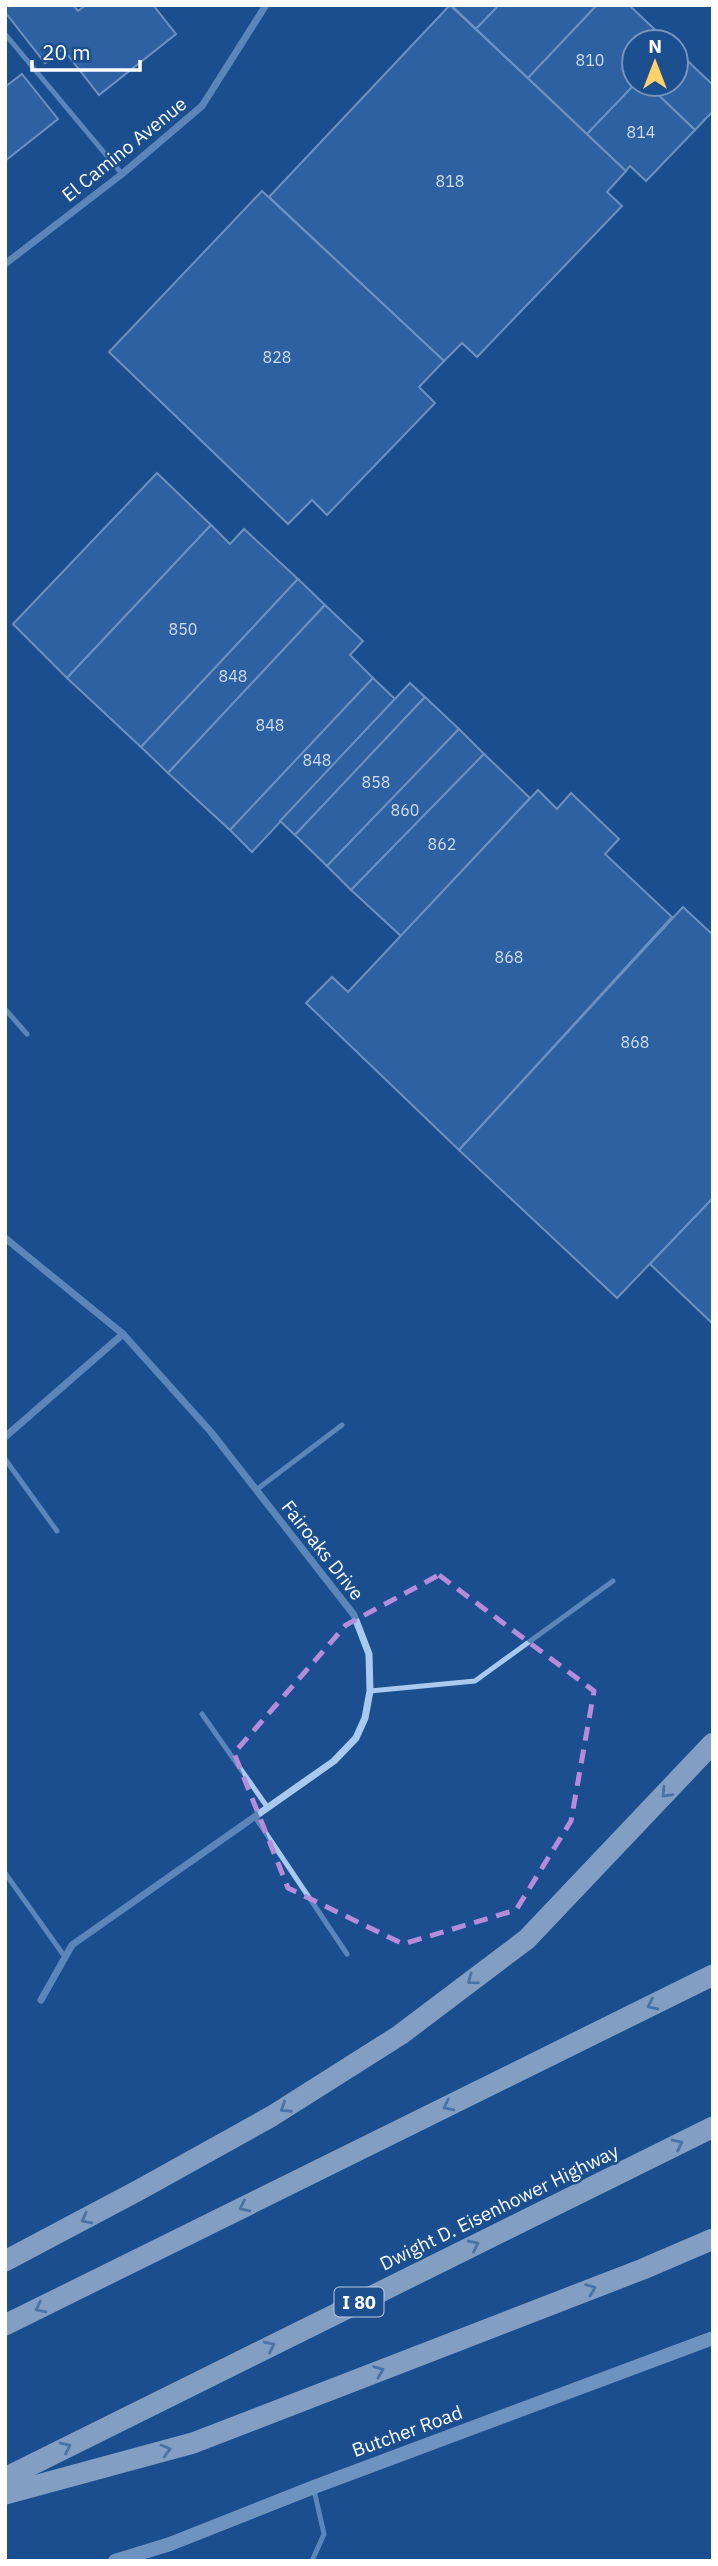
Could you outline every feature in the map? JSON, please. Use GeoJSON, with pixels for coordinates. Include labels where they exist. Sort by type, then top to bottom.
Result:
{"type":"FeatureCollection","features":[{"type":"Feature","properties":{"kind":"highway"},"geometry":{"type":"LineString","coordinates":[[5,2261],[260,2123],[400,2035],[527,1939],[713,1744]]}},
{"type":"Feature","properties":{"kind":"highway"},"geometry":{"type":"LineString","coordinates":[[5,2325],[713,1975]]}},
{"type":"Feature","properties":{"kind":"highway","name":"Dwight D. Eisenhower Highway"},"geometry":{"type":"LineString","coordinates":[[5,2478],[713,2127]]}},
{"type":"Feature","properties":{"kind":"highway"},"geometry":{"type":"LineString","coordinates":[[5,2494],[193,2443],[643,2269],[713,2239]]}},
{"type":"Feature","properties":{"kind":"street","name":"El Camino Avenue"},"geometry":{"type":"LineString","coordinates":[[5,264],[122,174],[202,106],[266,5]]}},
{"type":"Feature","properties":{"kind":"street","name":"Fairoaks Drive"},"geometry":{"type":"LineString","coordinates":[[5,1238],[123,1335],[211,1432],[354,1615],[369,1654],[370,1691],[365,1718],[356,1738],[334,1761],[72,1945],[41,2000]]}},
{"type":"Feature","properties":{"kind":"street"},"geometry":{"type":"LineString","coordinates":[[5,1437],[123,1335]]}},
{"type":"Feature","properties":{"kind":"street","name":"Butcher Road"},"geometry":{"type":"LineString","coordinates":[[115,2561],[170,2543],[713,2338]]}},
{"type":"Feature","properties":{"kind":"lane"},"geometry":{"type":"LineString","coordinates":[[5,34],[122,174]]}},
{"type":"Feature","properties":{"kind":"lane"},"geometry":{"type":"LineString","coordinates":[[5,1009],[27,1034]]}},
{"type":"Feature","properties":{"kind":"lane"},"geometry":{"type":"LineString","coordinates":[[256,1490],[342,1425]]}},
{"type":"Feature","properties":{"kind":"lane"},"geometry":{"type":"LineString","coordinates":[[5,1459],[57,1531]]}},
{"type":"Feature","properties":{"kind":"lane"},"geometry":{"type":"LineString","coordinates":[[370,1691],[475,1681],[613,1581]]}},
{"type":"Feature","properties":{"kind":"lane"},"geometry":{"type":"LineString","coordinates":[[202,1714],[268,1808]]}},
{"type":"Feature","properties":{"kind":"lane"},"geometry":{"type":"LineString","coordinates":[[255,1817],[347,1954]]}},
{"type":"Feature","properties":{"kind":"lane"},"geometry":{"type":"LineString","coordinates":[[5,1873],[65,1957]]}},
{"type":"Feature","properties":{"kind":"lane"},"geometry":{"type":"LineString","coordinates":[[312,2561],[324,2534],[314,2487]]}},
{"type":"Feature","properties":{"kind":"highlighted area"},"geometry":{"type":"Polygon","coordinates":[[[439,1575],[594,1691],[571,1821],[516,1910],[403,1944],[288,1888],[234,1753],[346,1625],[439,1575]]]}},
{"type":"Feature","properties":{"kind":"building"},"geometry":{"type":"Polygon","coordinates":[[[5,5],[73,5],[78,11],[86,5],[153,5],[176,34],[99,95],[63,49],[45,63],[5,12],[5,5]]]}},
{"type":"Feature","properties":{"kind":"building"},"geometry":{"type":"Polygon","coordinates":[[[450,5],[626,171],[607,192],[622,206],[477,357],[462,343],[444,361],[269,197],[450,5]]]}},
{"type":"Feature","properties":{"kind":"building"},"geometry":{"type":"Polygon","coordinates":[[[451,5],[499,5],[476,29],[451,5]]]}},
{"type":"Feature","properties":{"kind":"building"},"geometry":{"type":"Polygon","coordinates":[[[499,5],[597,5],[528,78],[476,29],[499,5]]]}},
{"type":"Feature","properties":{"kind":"building"},"geometry":{"type":"Polygon","coordinates":[[[597,5],[629,5],[653,28],[620,28],[622,98],[587,134],[528,78],[597,5]]]}},
{"type":"Feature","properties":{"kind":"building"},"geometry":{"type":"Polygon","coordinates":[[[690,63],[713,85],[713,111],[695,130],[662,98],[690,98],[690,63]]]}},
{"type":"Feature","properties":{"kind":"building"},"geometry":{"type":"Polygon","coordinates":[[[22,74],[58,119],[5,161],[5,87],[22,74]]]}},
{"type":"Feature","properties":{"kind":"building"},"geometry":{"type":"Polygon","coordinates":[[[622,98],[662,98],[695,130],[646,181],[630,166],[626,171],[587,134],[622,98]]]}},
{"type":"Feature","properties":{"kind":"building"},"geometry":{"type":"Polygon","coordinates":[[[262,191],[444,361],[419,387],[435,403],[327,515],[312,500],[288,524],[109,352],[262,191]]]}},
{"type":"Feature","properties":{"kind":"building"},"geometry":{"type":"Polygon","coordinates":[[[157,473],[211,525],[67,678],[13,624],[157,473]]]}},
{"type":"Feature","properties":{"kind":"building"},"geometry":{"type":"Polygon","coordinates":[[[211,525],[230,544],[244,529],[298,579],[141,747],[67,678],[211,525]]]}},
{"type":"Feature","properties":{"kind":"building"},"geometry":{"type":"Polygon","coordinates":[[[298,579],[325,605],[168,773],[141,747],[298,579]]]}},
{"type":"Feature","properties":{"kind":"building"},"geometry":{"type":"Polygon","coordinates":[[[325,605],[363,641],[350,655],[373,678],[230,830],[168,773],[325,605]]]}},
{"type":"Feature","properties":{"kind":"building"},"geometry":{"type":"Polygon","coordinates":[[[373,678],[395,699],[252,852],[230,830],[373,678]]]}},
{"type":"Feature","properties":{"kind":"building"},"geometry":{"type":"Polygon","coordinates":[[[410,683],[425,697],[295,835],[280,821],[410,683]]]}},
{"type":"Feature","properties":{"kind":"building"},"geometry":{"type":"Polygon","coordinates":[[[425,697],[459,729],[327,866],[295,835],[425,697]]]}},
{"type":"Feature","properties":{"kind":"building"},"geometry":{"type":"Polygon","coordinates":[[[459,729],[484,754],[351,890],[327,866],[459,729]]]}},
{"type":"Feature","properties":{"kind":"building"},"geometry":{"type":"Polygon","coordinates":[[[484,754],[530,798],[401,936],[351,890],[484,754]]]}},
{"type":"Feature","properties":{"kind":"building"},"geometry":{"type":"Polygon","coordinates":[[[538,790],[557,809],[571,793],[619,839],[605,854],[672,917],[459,1150],[306,1003],[332,977],[348,992],[538,790]]]}},
{"type":"Feature","properties":{"kind":"building"},"geometry":{"type":"Polygon","coordinates":[[[683,907],[713,935],[713,1198],[617,1298],[459,1150],[683,907]]]}},
{"type":"Feature","properties":{"kind":"building"},"geometry":{"type":"Polygon","coordinates":[[[713,1198],[713,1320],[711,1322],[650,1264],[713,1198]]]}}]}
